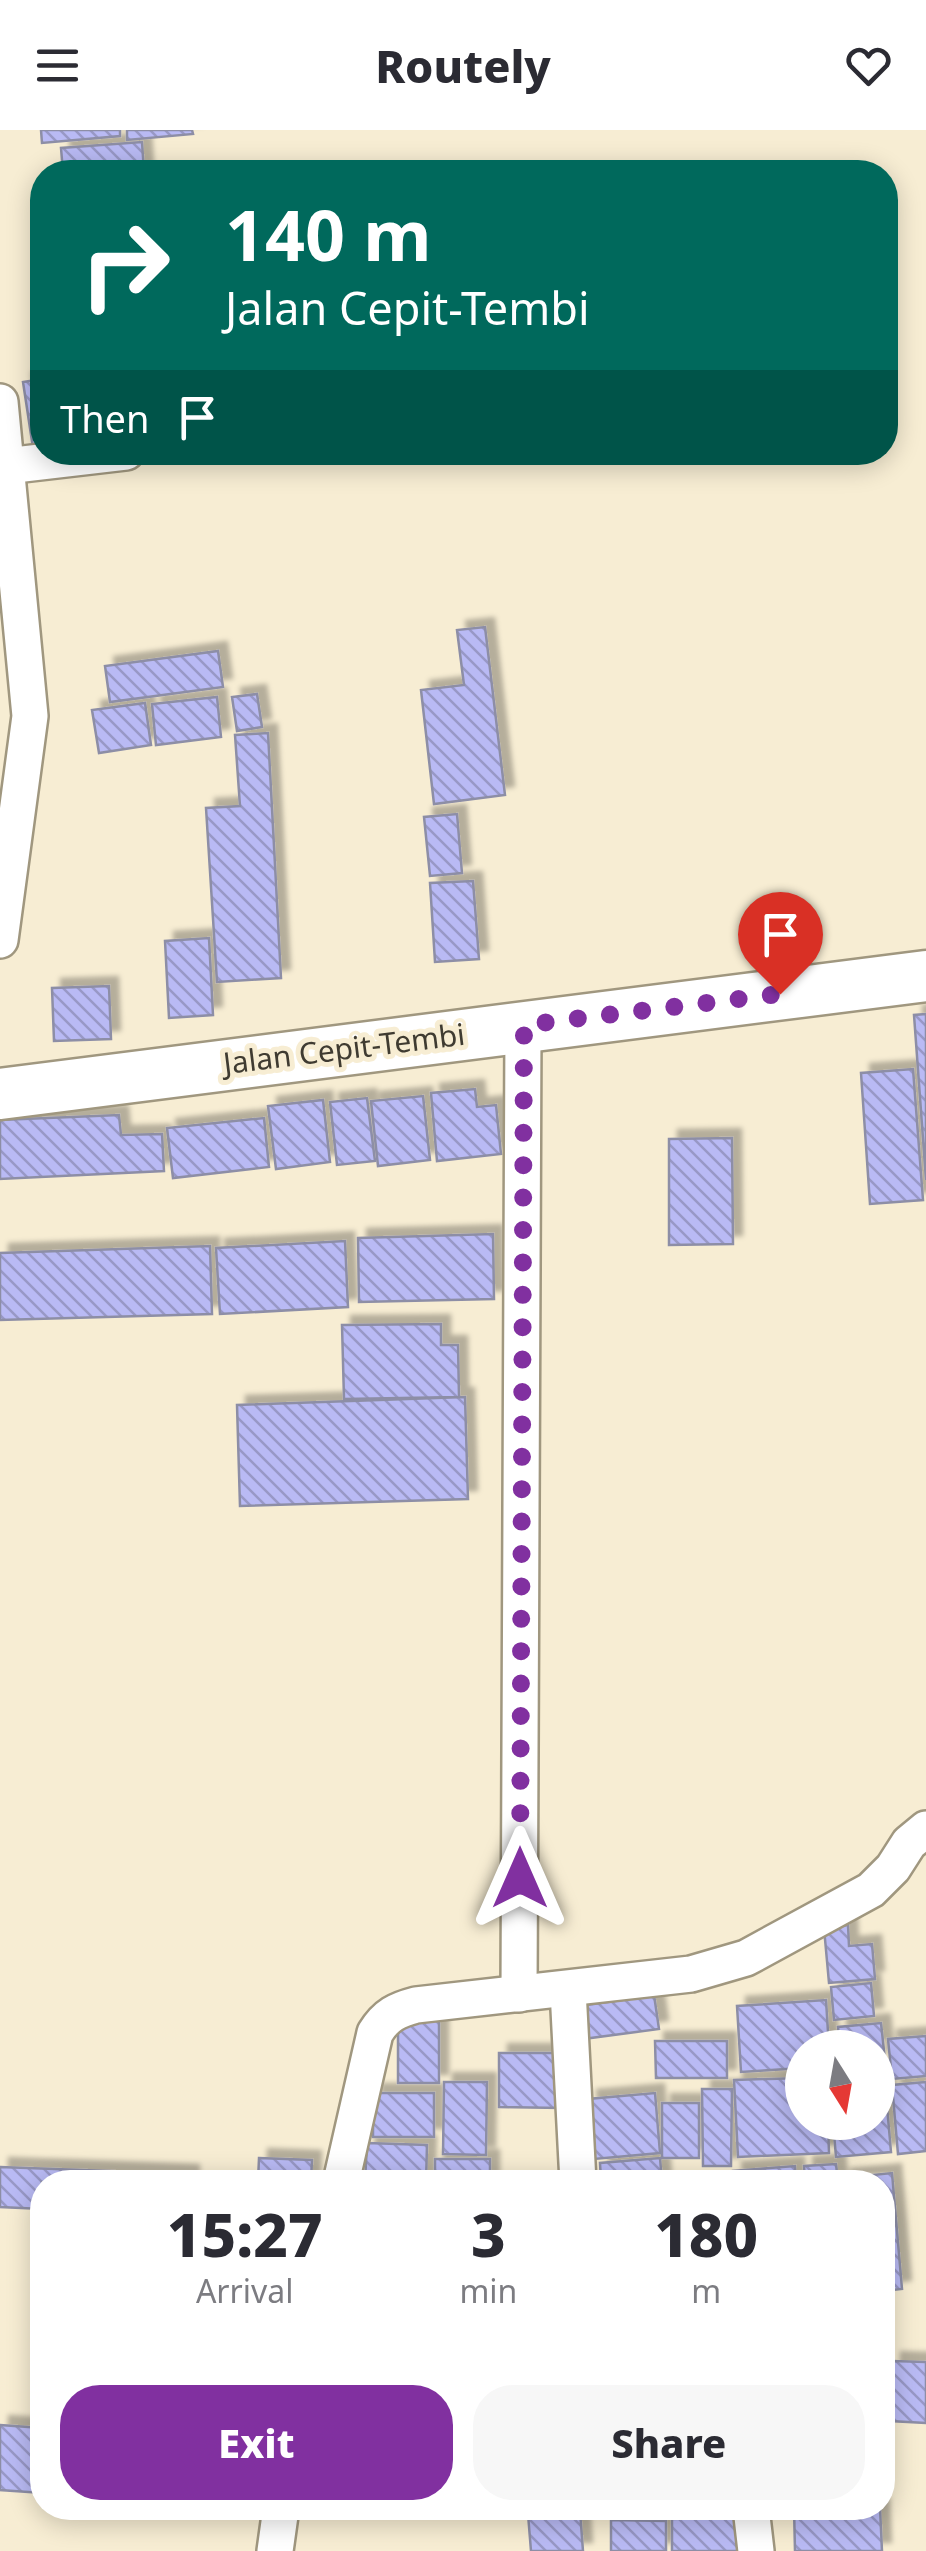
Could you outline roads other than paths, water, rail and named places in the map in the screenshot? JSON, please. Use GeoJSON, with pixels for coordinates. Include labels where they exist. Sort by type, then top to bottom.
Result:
{"type":"FeatureCollection","features":[{"type":"Feature","properties":{"kind":"main road","name":"Jalan Cepit-Tembi"},"geometry":{"type":"LineString","coordinates":[[0,1094],[926,976]]}},
{"type":"Feature","properties":{"kind":"street"},"geometry":{"type":"LineString","coordinates":[[0,940],[30,716],[1,419]]}},
{"type":"Feature","properties":{"kind":"street"},"geometry":{"type":"LineString","coordinates":[[6,466],[30,463]]}},
{"type":"Feature","properties":{"kind":"street"},"geometry":{"type":"LineString","coordinates":[[519,1994],[524,1025]]}},
{"type":"Feature","properties":{"kind":"street"},"geometry":{"type":"LineString","coordinates":[[343,2170],[375,2033],[384,2018],[416,2005],[691,1974],[746,1958],[871,1890],[908,1843],[926,1830]]}},
{"type":"Feature","properties":{"kind":"street"},"geometry":{"type":"LineString","coordinates":[[568,1990],[577,2170]]}},
{"type":"Feature","properties":{"kind":"street"},"geometry":{"type":"LineString","coordinates":[[275,2551],[280,2520]]}},
{"type":"Feature","properties":{"kind":"street"},"geometry":{"type":"LineString","coordinates":[[752,2520],[756,2551]]}}]}
